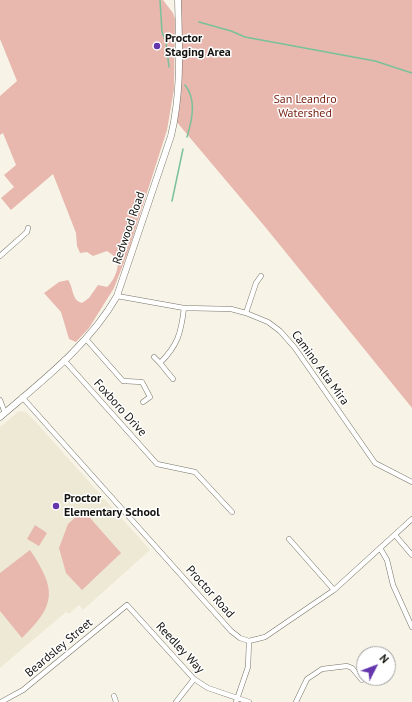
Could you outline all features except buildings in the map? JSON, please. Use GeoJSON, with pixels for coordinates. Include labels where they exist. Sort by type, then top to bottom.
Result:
{"type":"FeatureCollection","features":[{"type":"Feature","properties":{"kind":"main road","name":"Redwood Road"},"geometry":{"type":"LineString","coordinates":[[2,415],[86,339],[99,324],[117,296],[172,136],[179,82],[178,0]]}},
{"type":"Feature","properties":{"kind":"street"},"geometry":{"type":"LineString","coordinates":[[0,256],[27,232],[28,228]]}},
{"type":"Feature","properties":{"kind":"street"},"geometry":{"type":"LineString","coordinates":[[246,313],[256,283],[261,276]]}},
{"type":"Feature","properties":{"kind":"street","name":"Camino Alta Mira"},"geometry":{"type":"LineString","coordinates":[[117,296],[184,308],[226,309],[246,313],[268,322],[287,338],[375,463],[412,482]]}},
{"type":"Feature","properties":{"kind":"street"},"geometry":{"type":"LineString","coordinates":[[160,363],[177,342],[182,325],[184,308]]}},
{"type":"Feature","properties":{"kind":"street"},"geometry":{"type":"LineString","coordinates":[[86,339],[123,381],[142,382],[150,397],[143,402]]}},
{"type":"Feature","properties":{"kind":"street"},"geometry":{"type":"LineString","coordinates":[[154,357],[173,379]]}},
{"type":"Feature","properties":{"kind":"street","name":"Foxboro Drive"},"geometry":{"type":"LineString","coordinates":[[64,360],[157,464],[195,472],[232,512]]}},
{"type":"Feature","properties":{"kind":"street","name":"Proctor Road"},"geometry":{"type":"LineString","coordinates":[[22,397],[231,631],[240,638],[249,641]]}},
{"type":"Feature","properties":{"kind":"street"},"geometry":{"type":"LineString","coordinates":[[0,400],[2,415]]}},
{"type":"Feature","properties":{"kind":"street"},"geometry":{"type":"LineString","coordinates":[[237,700],[248,667],[249,641],[265,637],[334,590],[412,519]]}},
{"type":"Feature","properties":{"kind":"street"},"geometry":{"type":"LineString","coordinates":[[395,535],[412,555]]}},
{"type":"Feature","properties":{"kind":"street"},"geometry":{"type":"LineString","coordinates":[[289,539],[334,590]]}},
{"type":"Feature","properties":{"kind":"street"},"geometry":{"type":"LineString","coordinates":[[380,548],[386,560],[393,584],[412,627]]}},
{"type":"Feature","properties":{"kind":"street","name":"Reedley Way"},"geometry":{"type":"LineString","coordinates":[[127,605],[194,679],[208,688],[237,700],[249,702]]}},
{"type":"Feature","properties":{"kind":"street","name":"Beardsley Street"},"geometry":{"type":"LineString","coordinates":[[0,702],[24,690],[127,605]]}},
{"type":"Feature","properties":{"kind":"street"},"geometry":{"type":"LineString","coordinates":[[296,702],[307,679],[322,669],[347,666],[352,668],[356,673]]}},
{"type":"Feature","properties":{"kind":"street"},"geometry":{"type":"LineString","coordinates":[[176,702],[194,679]]}},
{"type":"Feature","properties":{"kind":"street"},"geometry":{"type":"LineString","coordinates":[[114,696],[116,702]]}},
{"type":"Feature","properties":{"kind":"shaded area","name":"Proctor Elementary School"},"geometry":{"type":"Polygon","coordinates":[[[19,411],[26,412],[34,420],[150,550],[83,610],[79,605],[69,614],[66,612],[0,668],[0,427],[19,411]]]}},
{"type":"Feature","properties":{"kind":"green space"},"geometry":{"type":"Polygon","coordinates":[[[0,0],[163,0],[173,13],[175,19],[174,89],[167,130],[128,252],[114,288],[89,328],[76,342],[69,339],[61,312],[44,293],[59,282],[68,280],[74,297],[82,303],[89,298],[98,285],[107,287],[110,284],[117,270],[118,259],[107,251],[93,256],[87,252],[80,253],[77,246],[76,233],[53,174],[11,210],[1,198],[14,187],[4,175],[16,165],[3,133],[0,135],[0,96],[17,81],[0,39],[0,0]]]}},
{"type":"Feature","properties":{"kind":"green space","name":"San Leandro Watershed"},"geometry":{"type":"Polygon","coordinates":[[[178,0],[412,0],[412,408],[266,228],[175,120],[178,0]]]}},
{"type":"Feature","properties":{"kind":"green space"},"geometry":{"type":"Polygon","coordinates":[[[83,510],[121,553],[82,590],[66,573],[59,548],[68,524],[83,510]]]}},
{"type":"Feature","properties":{"kind":"green space"},"geometry":{"type":"Polygon","coordinates":[[[35,525],[47,533],[39,546],[27,539],[35,525]]]}},
{"type":"Feature","properties":{"kind":"green space"},"geometry":{"type":"Polygon","coordinates":[[[30,550],[45,575],[49,596],[47,605],[42,615],[22,638],[0,611],[0,573],[30,550]]]}},
{"type":"Feature","properties":{"kind":"waterway"},"geometry":{"type":"LineString","coordinates":[[160,0],[162,32],[166,42],[169,67]]}},
{"type":"Feature","properties":{"kind":"waterway"},"geometry":{"type":"LineString","coordinates":[[199,22],[231,31],[245,37],[375,61],[412,73]]}},
{"type":"Feature","properties":{"kind":"waterway"},"geometry":{"type":"LineString","coordinates":[[185,85],[189,91],[192,104],[192,117],[187,137]]}},
{"type":"Feature","properties":{"kind":"waterway"},"geometry":{"type":"LineString","coordinates":[[172,201],[183,149]]}},
{"type":"Feature","properties":{"kind":"place","name":"Proctor Staging Area"},"geometry":{"type":"Point","coordinates":[157,46]}},
{"type":"Feature","properties":{"kind":"place","name":"Proctor Elementary School"},"geometry":{"type":"Point","coordinates":[56,506]}}]}
